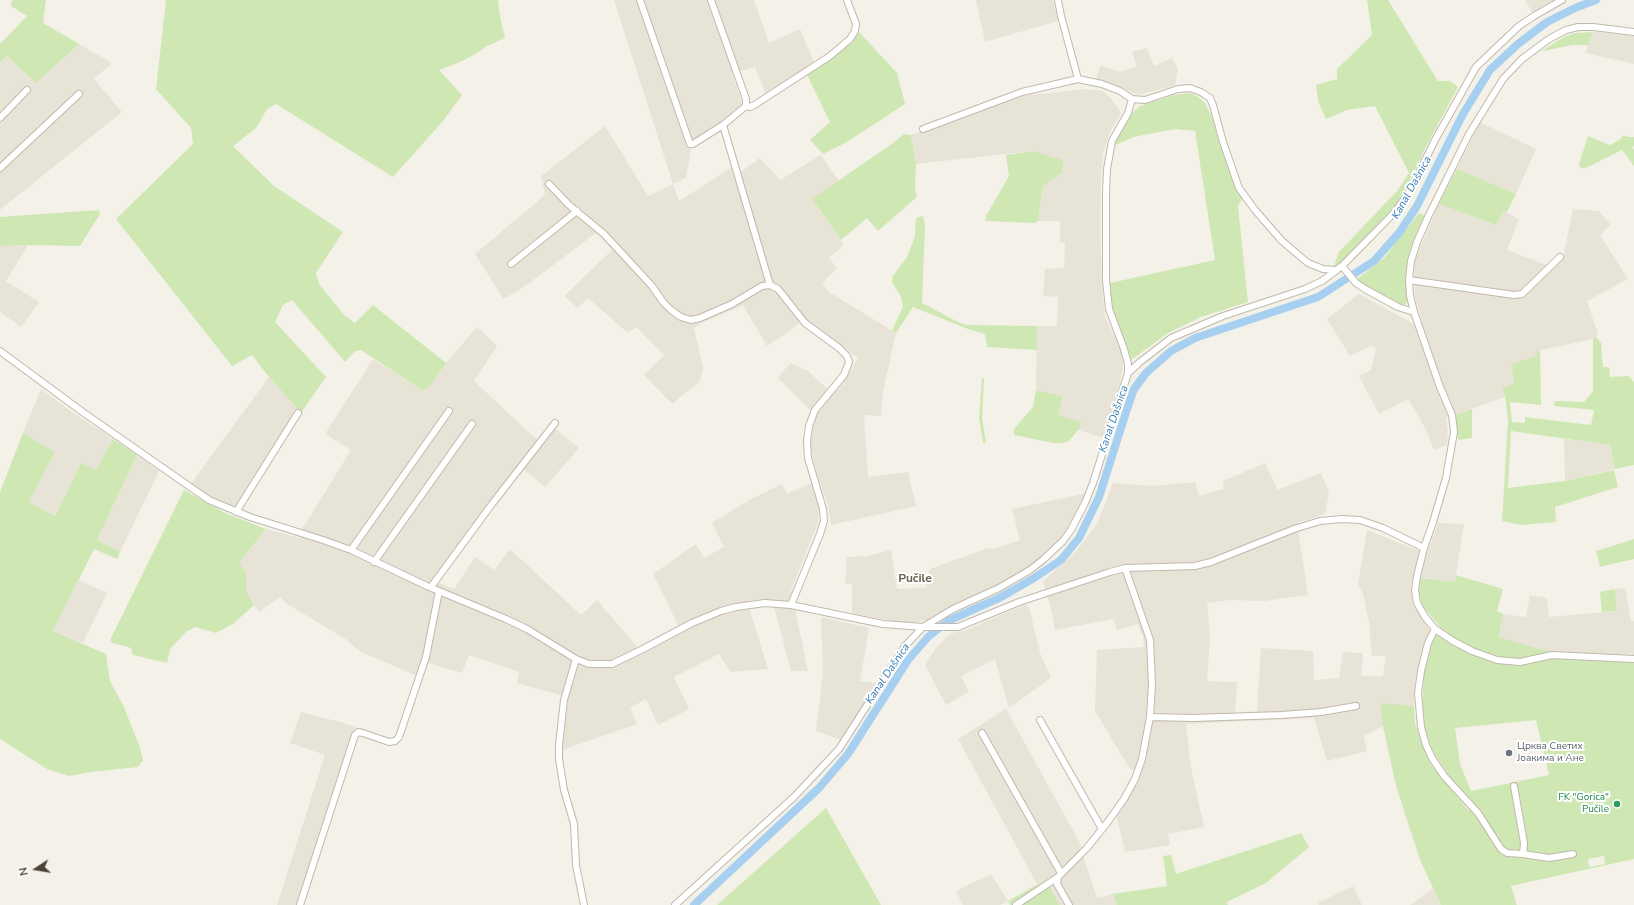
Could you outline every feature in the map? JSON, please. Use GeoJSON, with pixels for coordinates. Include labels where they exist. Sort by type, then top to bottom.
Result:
{"type":"FeatureCollection","features":[{"type":"Feature","properties":{"kind":"street"},"geometry":{"type":"LineString","coordinates":[[640,0],[690,144],[693,144],[722,125],[746,106],[750,107],[756,104],[830,56],[850,39],[855,31],[856,24],[847,0]]}},
{"type":"Feature","properties":{"kind":"street"},"geometry":{"type":"LineString","coordinates":[[711,0],[746,99],[746,106]]}},
{"type":"Feature","properties":{"kind":"street"},"geometry":{"type":"LineString","coordinates":[[1058,0],[1064,31],[1078,79]]}},
{"type":"Feature","properties":{"kind":"street"},"geometry":{"type":"LineString","coordinates":[[923,129],[1022,92],[1078,79],[1102,84],[1120,91],[1132,99],[1145,100],[1178,89],[1190,88],[1201,92],[1210,98],[1217,115],[1223,142],[1239,188],[1255,210],[1282,241],[1308,263],[1324,269],[1336,270],[1344,268],[1394,213],[1409,193],[1435,140],[1476,67],[1520,26],[1562,0]]}},
{"type":"Feature","properties":{"kind":"street"},"geometry":{"type":"LineString","coordinates":[[1634,32],[1593,27],[1578,27],[1566,30],[1549,39],[1522,59],[1503,79],[1490,98],[1470,134],[1428,217],[1417,242],[1411,261],[1410,280],[1410,296],[1414,312],[1440,387],[1452,415],[1454,432],[1446,478],[1434,522],[1424,548],[1417,576],[1415,590],[1417,603],[1425,617],[1435,629],[1453,641],[1472,651],[1497,660],[1520,662],[1552,655],[1634,659]]}},
{"type":"Feature","properties":{"kind":"street"},"geometry":{"type":"LineString","coordinates":[[0,118],[27,90]]}},
{"type":"Feature","properties":{"kind":"street"},"geometry":{"type":"LineString","coordinates":[[0,168],[79,94]]}},
{"type":"Feature","properties":{"kind":"street"},"geometry":{"type":"LineString","coordinates":[[675,905],[794,797],[839,749],[905,646],[926,627],[954,609],[999,588],[1030,570],[1063,541],[1071,530],[1085,503],[1093,483],[1128,373],[1128,364],[1124,349],[1109,309],[1106,280],[1106,193],[1107,169],[1112,141],[1128,113],[1132,99]]}},
{"type":"Feature","properties":{"kind":"street"},"geometry":{"type":"LineString","coordinates":[[722,125],[770,285]]}},
{"type":"Feature","properties":{"kind":"street"},"geometry":{"type":"LineString","coordinates":[[549,184],[622,252],[652,286],[662,302],[681,317],[691,320],[700,318],[732,304],[762,286],[770,285],[778,289],[805,323],[848,356],[849,362],[844,375],[815,410],[809,426],[807,441],[808,458],[823,509],[824,521],[791,605]]}},
{"type":"Feature","properties":{"kind":"street"},"geometry":{"type":"LineString","coordinates":[[511,264],[577,211]]}},
{"type":"Feature","properties":{"kind":"street"},"geometry":{"type":"LineString","coordinates":[[1410,280],[1514,295],[1522,294],[1560,257]]}},
{"type":"Feature","properties":{"kind":"street"},"geometry":{"type":"LineString","coordinates":[[1344,268],[1356,283],[1391,304],[1414,312]]}},
{"type":"Feature","properties":{"kind":"street"},"geometry":{"type":"LineString","coordinates":[[1128,373],[1171,338],[1223,316],[1305,289],[1322,281],[1336,270]]}},
{"type":"Feature","properties":{"kind":"street"},"geometry":{"type":"LineString","coordinates":[[0,351],[185,485],[209,500],[236,512],[351,550],[439,591],[506,619],[526,629],[576,659],[589,664],[612,664],[692,623],[721,611],[736,607],[765,604],[791,605],[883,624],[951,628],[958,627],[1040,594],[1125,568],[1195,566],[1211,562],[1294,529],[1320,521],[1342,519],[1360,520],[1383,528],[1424,548]]}},
{"type":"Feature","properties":{"kind":"street"},"geometry":{"type":"LineString","coordinates":[[351,550],[449,411]]}},
{"type":"Feature","properties":{"kind":"street"},"geometry":{"type":"LineString","coordinates":[[236,512],[298,413]]}},
{"type":"Feature","properties":{"kind":"street"},"geometry":{"type":"LineString","coordinates":[[431,587],[492,504],[555,423]]}},
{"type":"Feature","properties":{"kind":"street"},"geometry":{"type":"LineString","coordinates":[[374,562],[472,424]]}},
{"type":"Feature","properties":{"kind":"street"},"geometry":{"type":"LineString","coordinates":[[1016,905],[1060,875],[1086,849],[1124,799],[1135,779],[1142,759],[1150,717],[1152,684],[1150,640],[1125,568]]}},
{"type":"Feature","properties":{"kind":"street"},"geometry":{"type":"LineString","coordinates":[[300,905],[355,735],[358,732],[389,742],[395,741],[399,737],[426,657],[439,591]]}},
{"type":"Feature","properties":{"kind":"street"},"geometry":{"type":"LineString","coordinates":[[1435,629],[1428,643],[1421,671],[1418,693],[1421,727],[1426,745],[1432,758],[1444,776],[1478,813],[1502,849],[1508,853],[1549,858],[1573,854]]}},
{"type":"Feature","properties":{"kind":"street"},"geometry":{"type":"LineString","coordinates":[[576,659],[564,700],[559,759],[564,790],[574,824],[576,865],[584,905]]}},
{"type":"Feature","properties":{"kind":"street"},"geometry":{"type":"LineString","coordinates":[[1150,717],[1192,718],[1282,715],[1321,712],[1356,706]]}},
{"type":"Feature","properties":{"kind":"street"},"geometry":{"type":"LineString","coordinates":[[1040,720],[1102,829]]}},
{"type":"Feature","properties":{"kind":"street"},"geometry":{"type":"LineString","coordinates":[[982,733],[1060,875],[1057,884],[1068,905]]}},
{"type":"Feature","properties":{"kind":"street"},"geometry":{"type":"LineString","coordinates":[[1514,786],[1524,844],[1523,854]]}},
{"type":"Feature","properties":{"kind":"shaded area"},"geometry":{"type":"Polygon","coordinates":[[[614,0],[754,0],[769,43],[800,29],[814,62],[766,95],[755,67],[732,74],[743,105],[724,121],[694,140],[686,178],[673,184],[614,0]]]}},
{"type":"Feature","properties":{"kind":"shaded area"},"geometry":{"type":"Polygon","coordinates":[[[976,0],[1053,0],[1058,21],[985,42],[976,0]]]}},
{"type":"Feature","properties":{"kind":"shaded area"},"geometry":{"type":"Polygon","coordinates":[[[1525,0],[1554,0],[1532,12],[1525,0]]]}},
{"type":"Feature","properties":{"kind":"shaded area"},"geometry":{"type":"Polygon","coordinates":[[[1593,32],[1634,36],[1634,64],[1585,53],[1593,32]]]}},
{"type":"Feature","properties":{"kind":"shaded area"},"geometry":{"type":"Polygon","coordinates":[[[79,44],[112,63],[94,79],[122,112],[0,210],[0,63],[7,56],[36,83],[79,44]]]}},
{"type":"Feature","properties":{"kind":"shaded area"},"geometry":{"type":"Polygon","coordinates":[[[1147,48],[1154,66],[1172,58],[1178,69],[1175,85],[1139,95],[1096,79],[1101,65],[1120,72],[1137,66],[1132,52],[1147,48]]]}},
{"type":"Feature","properties":{"kind":"shaded area"},"geometry":{"type":"Polygon","coordinates":[[[1086,89],[1103,91],[1114,102],[1121,113],[1109,134],[1103,153],[1101,174],[1100,225],[1102,288],[1105,317],[1120,348],[1123,365],[1119,389],[1104,438],[1078,430],[1080,422],[1058,415],[1063,396],[1036,390],[1037,326],[1057,326],[1058,297],[1043,296],[1045,269],[1064,268],[1065,243],[1060,242],[1060,221],[1038,221],[1043,186],[1063,172],[1032,151],[916,164],[911,135],[1022,96],[1086,89]]]}},
{"type":"Feature","properties":{"kind":"shaded area"},"geometry":{"type":"Polygon","coordinates":[[[1480,122],[1536,149],[1516,194],[1457,169],[1480,122]]]}},
{"type":"Feature","properties":{"kind":"shaded area"},"geometry":{"type":"Polygon","coordinates":[[[605,126],[648,196],[673,184],[679,201],[731,168],[734,177],[760,158],[780,180],[821,155],[839,181],[812,199],[844,245],[829,258],[837,268],[822,283],[829,292],[896,333],[883,392],[881,416],[864,415],[868,477],[908,472],[916,506],[831,525],[828,505],[818,477],[811,450],[811,437],[817,412],[809,409],[778,378],[790,363],[808,371],[833,394],[843,384],[858,358],[804,318],[794,328],[767,346],[743,305],[694,328],[703,367],[700,381],[672,404],[644,375],[664,355],[636,327],[628,333],[588,298],[578,308],[564,296],[612,250],[596,233],[524,287],[503,298],[475,254],[545,195],[541,176],[605,126]]]}},
{"type":"Feature","properties":{"kind":"shaded area"},"geometry":{"type":"Polygon","coordinates":[[[1439,204],[1496,225],[1504,211],[1519,219],[1507,250],[1547,265],[1552,269],[1563,258],[1573,209],[1599,211],[1611,225],[1600,235],[1628,279],[1587,301],[1598,334],[1593,339],[1537,351],[1538,356],[1511,364],[1514,383],[1502,388],[1505,397],[1446,418],[1448,432],[1447,445],[1434,450],[1427,432],[1408,399],[1379,414],[1359,376],[1371,370],[1376,349],[1372,345],[1350,356],[1327,319],[1359,294],[1412,323],[1422,321],[1415,297],[1414,262],[1439,204]]]}},
{"type":"Feature","properties":{"kind":"shaded area"},"geometry":{"type":"Polygon","coordinates":[[[28,245],[6,281],[39,302],[21,327],[0,312],[0,246],[28,245]]]}},
{"type":"Feature","properties":{"kind":"shaded area"},"geometry":{"type":"Polygon","coordinates":[[[477,327],[497,346],[474,381],[534,437],[539,440],[551,425],[579,448],[545,487],[518,465],[467,539],[434,581],[454,589],[475,557],[494,570],[510,549],[581,615],[597,600],[637,647],[678,625],[653,574],[696,544],[704,558],[724,547],[712,523],[749,500],[782,484],[787,494],[811,483],[819,507],[818,523],[791,590],[808,671],[791,671],[772,599],[747,601],[768,669],[730,672],[719,654],[674,677],[689,709],[658,725],[646,699],[630,708],[637,724],[562,750],[568,697],[517,683],[519,672],[469,655],[462,673],[422,661],[417,676],[359,651],[347,640],[287,604],[280,597],[259,612],[246,591],[246,572],[239,563],[266,529],[300,538],[303,528],[351,450],[325,434],[373,359],[423,391],[431,385],[446,363],[477,327]]]}},
{"type":"Feature","properties":{"kind":"shaded area"},"geometry":{"type":"Polygon","coordinates":[[[269,377],[301,413],[242,507],[242,510],[234,509],[190,485],[269,377]]]}},
{"type":"Feature","properties":{"kind":"shaded area"},"geometry":{"type":"Polygon","coordinates":[[[41,389],[113,439],[96,471],[81,463],[55,516],[29,502],[55,452],[23,433],[41,389]]]}},
{"type":"Feature","properties":{"kind":"shaded area"},"geometry":{"type":"Polygon","coordinates":[[[1564,439],[1610,445],[1615,469],[1565,481],[1564,439]]]}},
{"type":"Feature","properties":{"kind":"shaded area"},"geometry":{"type":"Polygon","coordinates":[[[137,455],[159,471],[120,552],[97,540],[137,455]]]}},
{"type":"Feature","properties":{"kind":"shaded area"},"geometry":{"type":"Polygon","coordinates":[[[1265,463],[1278,490],[1321,473],[1329,492],[1325,514],[1297,523],[1308,595],[1264,601],[1230,600],[1207,603],[1210,637],[1207,681],[1237,682],[1235,713],[1257,711],[1261,648],[1313,651],[1314,680],[1339,678],[1343,652],[1363,653],[1361,676],[1383,676],[1386,656],[1372,656],[1369,622],[1362,590],[1358,585],[1367,530],[1427,554],[1438,523],[1464,524],[1455,582],[1413,577],[1411,588],[1413,605],[1430,631],[1415,681],[1414,706],[1380,704],[1383,726],[1364,736],[1367,751],[1327,761],[1314,718],[1186,724],[1191,768],[1204,827],[1168,834],[1170,845],[1125,852],[1117,817],[1133,789],[1140,772],[1130,769],[1095,711],[1097,650],[1144,647],[1143,637],[1138,624],[1117,630],[1113,619],[1055,630],[1043,581],[1073,555],[1089,535],[1098,522],[1113,483],[1153,486],[1195,482],[1199,496],[1224,489],[1223,481],[1265,463]]]}},
{"type":"Feature","properties":{"kind":"shaded area"},"geometry":{"type":"Polygon","coordinates":[[[1087,493],[1062,538],[1026,570],[999,585],[928,620],[898,622],[852,613],[852,584],[845,583],[847,557],[867,556],[891,550],[897,589],[926,588],[930,569],[988,548],[994,549],[1020,540],[1012,509],[1087,493]]]}},
{"type":"Feature","properties":{"kind":"shaded area"},"geometry":{"type":"Polygon","coordinates":[[[79,580],[107,593],[83,643],[53,631],[79,580]]]}},
{"type":"Feature","properties":{"kind":"shaded area"},"geometry":{"type":"Polygon","coordinates":[[[1625,588],[1631,621],[1634,621],[1634,655],[1550,652],[1499,637],[1503,614],[1526,617],[1530,595],[1547,598],[1549,617],[1617,611],[1615,589],[1625,588]]]}},
{"type":"Feature","properties":{"kind":"shaded area"},"geometry":{"type":"Polygon","coordinates":[[[1026,604],[1030,611],[1040,653],[1051,678],[1009,708],[995,659],[961,676],[969,692],[946,705],[925,665],[938,645],[952,633],[964,631],[1026,604]]]}},
{"type":"Feature","properties":{"kind":"shaded area"},"geometry":{"type":"Polygon","coordinates":[[[821,617],[869,628],[860,681],[876,683],[856,718],[841,740],[816,731],[823,673],[821,617]]]}},
{"type":"Feature","properties":{"kind":"shaded area"},"geometry":{"type":"Polygon","coordinates":[[[1006,709],[1081,845],[1097,898],[1113,894],[1117,905],[1060,905],[1045,880],[1037,884],[958,739],[1006,709]]]}},
{"type":"Feature","properties":{"kind":"shaded area"},"geometry":{"type":"Polygon","coordinates":[[[301,712],[355,727],[298,905],[277,905],[325,755],[290,743],[301,712]]]}},
{"type":"Feature","properties":{"kind":"shaded area"},"geometry":{"type":"Polygon","coordinates":[[[991,874],[1008,901],[1000,905],[963,905],[956,891],[991,874]]]}},
{"type":"Feature","properties":{"kind":"shaded area"},"geometry":{"type":"Polygon","coordinates":[[[1353,886],[1362,905],[1319,905],[1318,903],[1353,886]]]}},
{"type":"Feature","properties":{"kind":"shaded area"},"geometry":{"type":"Polygon","coordinates":[[[1433,889],[1441,905],[1410,905],[1426,894],[1433,889]]]}},
{"type":"Feature","properties":{"kind":"green space"},"geometry":{"type":"Polygon","coordinates":[[[12,0],[46,0],[43,23],[79,44],[36,83],[7,56],[0,63],[0,44],[27,16],[11,6],[12,0]]]}},
{"type":"Feature","properties":{"kind":"green space"},"geometry":{"type":"Polygon","coordinates":[[[166,0],[498,0],[505,38],[487,46],[458,63],[439,70],[462,95],[443,121],[393,177],[276,104],[267,109],[256,128],[233,146],[274,186],[343,232],[316,273],[319,284],[344,315],[355,323],[373,305],[446,363],[431,385],[423,391],[361,350],[355,351],[345,362],[292,300],[283,305],[275,322],[326,377],[301,413],[269,377],[252,355],[232,366],[116,219],[193,144],[191,128],[156,89],[166,0]]]}},
{"type":"Feature","properties":{"kind":"green space"},"geometry":{"type":"Polygon","coordinates":[[[1367,0],[1388,0],[1438,81],[1450,81],[1458,87],[1423,152],[1400,201],[1341,263],[1332,267],[1335,264],[1338,253],[1397,191],[1409,173],[1375,106],[1347,110],[1326,119],[1318,101],[1316,85],[1337,79],[1337,69],[1372,35],[1367,0]]]}},
{"type":"Feature","properties":{"kind":"green space"},"geometry":{"type":"Polygon","coordinates":[[[859,32],[897,73],[905,104],[847,142],[823,154],[810,140],[830,122],[807,75],[852,40],[859,32]]]}},
{"type":"Feature","properties":{"kind":"green space"},"geometry":{"type":"Polygon","coordinates":[[[1593,32],[1588,45],[1572,45],[1543,50],[1564,37],[1575,33],[1593,32]]]}},
{"type":"Feature","properties":{"kind":"green space"},"geometry":{"type":"Polygon","coordinates":[[[1190,93],[1205,103],[1212,117],[1220,146],[1242,199],[1238,206],[1248,302],[1201,317],[1168,333],[1131,360],[1111,303],[1110,283],[1215,260],[1195,131],[1176,129],[1133,137],[1114,146],[1115,140],[1130,115],[1140,106],[1175,95],[1190,93]]]}},
{"type":"Feature","properties":{"kind":"green space"},"geometry":{"type":"Polygon","coordinates":[[[904,134],[911,135],[916,164],[915,188],[917,197],[878,231],[867,218],[841,240],[812,199],[904,134]]]}},
{"type":"Feature","properties":{"kind":"green space"},"geometry":{"type":"Polygon","coordinates":[[[1623,135],[1634,137],[1634,146],[1632,147],[1634,150],[1634,166],[1622,150],[1584,169],[1580,167],[1579,164],[1588,136],[1610,145],[1621,139],[1623,135]]]}},
{"type":"Feature","properties":{"kind":"green space"},"geometry":{"type":"Polygon","coordinates":[[[1032,151],[1063,160],[1063,172],[1043,186],[1038,221],[1035,223],[985,221],[986,216],[1009,176],[1006,155],[1032,151]]]}},
{"type":"Feature","properties":{"kind":"green space"},"geometry":{"type":"Polygon","coordinates":[[[1457,169],[1516,194],[1507,212],[1504,211],[1496,225],[1439,204],[1457,169]]]}},
{"type":"Feature","properties":{"kind":"green space"},"geometry":{"type":"Polygon","coordinates":[[[99,210],[100,214],[80,246],[0,246],[0,217],[99,210]]]}},
{"type":"Feature","properties":{"kind":"green space"},"geometry":{"type":"Polygon","coordinates":[[[1419,213],[1425,216],[1414,239],[1407,261],[1407,301],[1406,304],[1400,305],[1362,284],[1357,279],[1384,258],[1419,213]]]}},
{"type":"Feature","properties":{"kind":"green space"},"geometry":{"type":"Polygon","coordinates":[[[923,216],[925,225],[922,303],[960,323],[968,325],[1037,326],[1037,350],[987,347],[985,334],[968,329],[913,307],[896,333],[892,330],[903,307],[901,297],[892,282],[893,276],[907,257],[915,236],[916,218],[923,216]]]}},
{"type":"Feature","properties":{"kind":"green space"},"geometry":{"type":"Polygon","coordinates":[[[1596,336],[1601,343],[1603,367],[1609,367],[1610,377],[1629,376],[1634,382],[1634,465],[1615,469],[1610,445],[1511,431],[1508,488],[1565,481],[1614,470],[1618,487],[1555,507],[1556,522],[1522,525],[1502,521],[1508,421],[1505,397],[1502,388],[1514,383],[1511,364],[1537,356],[1537,351],[1540,350],[1541,405],[1510,402],[1512,422],[1525,423],[1525,417],[1591,425],[1594,410],[1554,406],[1555,401],[1584,402],[1593,391],[1593,339],[1596,336]]]}},
{"type":"Feature","properties":{"kind":"green space"},"geometry":{"type":"Polygon","coordinates":[[[982,378],[984,378],[982,418],[986,443],[983,443],[979,418],[982,378]]]}},
{"type":"Feature","properties":{"kind":"green space"},"geometry":{"type":"Polygon","coordinates":[[[1036,390],[1063,396],[1058,415],[1081,422],[1078,430],[1069,441],[1064,443],[1053,443],[1014,435],[1014,429],[1033,407],[1036,390]]]}},
{"type":"Feature","properties":{"kind":"green space"},"geometry":{"type":"Polygon","coordinates":[[[1472,409],[1472,438],[1458,440],[1455,415],[1472,409]]]}},
{"type":"Feature","properties":{"kind":"green space"},"geometry":{"type":"Polygon","coordinates":[[[23,433],[55,452],[29,502],[55,516],[81,463],[96,470],[113,439],[137,455],[97,540],[120,552],[117,559],[94,549],[53,631],[106,654],[110,681],[124,707],[140,748],[143,760],[138,767],[90,772],[69,776],[47,769],[0,739],[0,492],[23,433]]]}},
{"type":"Feature","properties":{"kind":"green space"},"geometry":{"type":"Polygon","coordinates":[[[184,490],[225,513],[266,529],[239,563],[246,572],[246,591],[254,605],[233,624],[216,633],[195,627],[186,632],[170,649],[167,663],[133,655],[131,648],[113,643],[110,640],[184,490]]]}},
{"type":"Feature","properties":{"kind":"green space"},"geometry":{"type":"Polygon","coordinates":[[[1634,539],[1634,559],[1600,567],[1596,551],[1634,539]]]}},
{"type":"Feature","properties":{"kind":"green space"},"geometry":{"type":"Polygon","coordinates":[[[1456,575],[1503,589],[1497,611],[1503,614],[1499,637],[1550,652],[1549,658],[1634,662],[1634,859],[1511,886],[1517,905],[1441,905],[1421,862],[1396,786],[1383,726],[1380,703],[1414,706],[1415,724],[1430,763],[1469,811],[1469,797],[1451,779],[1437,758],[1426,735],[1422,709],[1424,672],[1434,637],[1440,627],[1422,605],[1419,592],[1420,578],[1455,582],[1456,575]],[[1536,720],[1455,728],[1460,764],[1471,791],[1549,775],[1536,720]],[[1604,856],[1588,859],[1589,867],[1605,864],[1604,856]]]}},
{"type":"Feature","properties":{"kind":"green space"},"geometry":{"type":"Polygon","coordinates":[[[1615,589],[1617,611],[1602,612],[1600,592],[1615,589]]]}},
{"type":"Feature","properties":{"kind":"green space"},"geometry":{"type":"Polygon","coordinates":[[[826,808],[881,905],[717,905],[799,832],[826,808]]]}},
{"type":"Feature","properties":{"kind":"green space"},"geometry":{"type":"Polygon","coordinates":[[[1301,833],[1309,847],[1266,883],[1227,902],[1228,905],[1117,905],[1113,894],[1167,886],[1163,856],[1171,855],[1176,874],[1301,833]]]}},
{"type":"Feature","properties":{"kind":"green space"},"geometry":{"type":"Polygon","coordinates":[[[1045,880],[1060,905],[1010,905],[1008,901],[1045,880]]]}},
{"type":"Feature","properties":{"kind":"waterway","name":"Kanal Dašnica"},"geometry":{"type":"LineString","coordinates":[[694,905],[819,788],[848,754],[908,660],[928,637],[948,621],[1001,597],[1061,560],[1079,538],[1099,497],[1134,389],[1146,373],[1171,351],[1195,338],[1318,297],[1374,261],[1399,233],[1417,206],[1463,114],[1490,70],[1518,44],[1547,22],[1575,8],[1596,0]]}},
{"type":"Feature","properties":{"kind":"place","name":"Црква Светих Јоакима и Ане"},"geometry":{"type":"Point","coordinates":[1509,753]}},
{"type":"Feature","properties":{"kind":"place","name":"FK \"Gorica\" Pučile"},"geometry":{"type":"Point","coordinates":[1617,804]}},
{"type":"Feature","properties":{"kind":"district","name":"Pučile"},"geometry":{"type":"Point","coordinates":[915,579]}}]}
